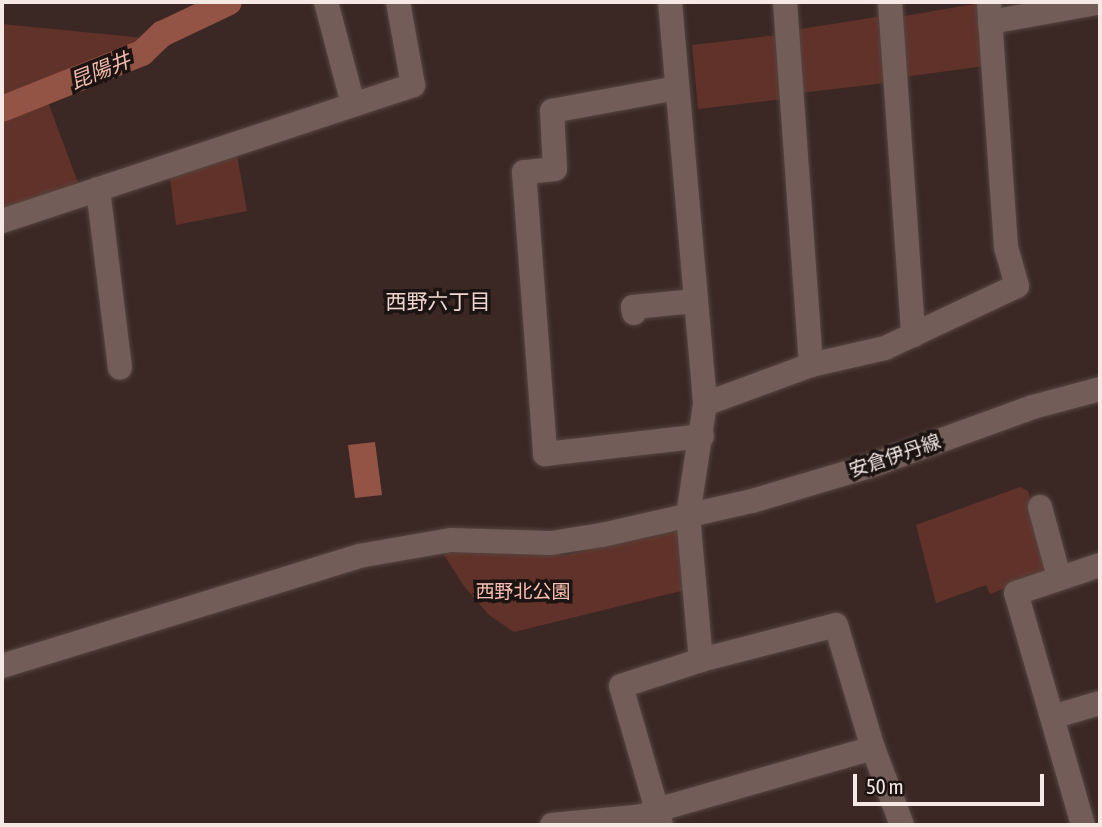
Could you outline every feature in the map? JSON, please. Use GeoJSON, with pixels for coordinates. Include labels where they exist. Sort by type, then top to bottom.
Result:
{"type":"FeatureCollection","features":[{"type":"Feature","properties":{"kind":"street"},"geometry":{"type":"LineString","coordinates":[[326,2],[353,104]]}},
{"type":"Feature","properties":{"kind":"street"},"geometry":{"type":"LineString","coordinates":[[2,222],[413,85],[398,2]]}},
{"type":"Feature","properties":{"kind":"street"},"geometry":{"type":"LineString","coordinates":[[670,2],[705,404],[688,515],[701,660]]}},
{"type":"Feature","properties":{"kind":"street"},"geometry":{"type":"LineString","coordinates":[[785,2],[811,365]]}},
{"type":"Feature","properties":{"kind":"street"},"geometry":{"type":"LineString","coordinates":[[890,2],[913,335]]}},
{"type":"Feature","properties":{"kind":"street"},"geometry":{"type":"LineString","coordinates":[[705,404],[811,365],[885,348],[1017,286],[1006,247],[990,12],[1097,3]]}},
{"type":"Feature","properties":{"kind":"street"},"geometry":{"type":"LineString","coordinates":[[677,88],[552,111],[555,169],[523,172],[545,454],[702,436]]}},
{"type":"Feature","properties":{"kind":"street"},"geometry":{"type":"LineString","coordinates":[[98,189],[122,317],[120,368]]}},
{"type":"Feature","properties":{"kind":"street"},"geometry":{"type":"LineString","coordinates":[[634,313],[634,307],[696,301]]}},
{"type":"Feature","properties":{"kind":"street","name":"安倉伊丹線"},"geometry":{"type":"LineString","coordinates":[[2,666],[372,553],[451,540],[551,543],[602,535],[820,482],[1033,407],[1100,389]]}},
{"type":"Feature","properties":{"kind":"street"},"geometry":{"type":"LineString","coordinates":[[1040,507],[1059,576]]}},
{"type":"Feature","properties":{"kind":"street"},"geometry":{"type":"LineString","coordinates":[[1083,825],[1016,593],[1059,576],[1100,565]]}},
{"type":"Feature","properties":{"kind":"street"},"geometry":{"type":"LineString","coordinates":[[659,818],[621,686],[701,660],[836,625],[873,748],[902,825]]}},
{"type":"Feature","properties":{"kind":"street"},"geometry":{"type":"LineString","coordinates":[[1052,717],[1100,702]]}},
{"type":"Feature","properties":{"kind":"street"},"geometry":{"type":"LineString","coordinates":[[552,825],[643,816],[659,818],[873,748]]}},
{"type":"Feature","properties":{"kind":"green space"},"geometry":{"type":"Polygon","coordinates":[[[980,3],[984,66],[904,77],[899,17],[980,3]]]}},
{"type":"Feature","properties":{"kind":"green space"},"geometry":{"type":"Polygon","coordinates":[[[882,16],[885,83],[800,93],[795,30],[882,16]]]}},
{"type":"Feature","properties":{"kind":"green space"},"geometry":{"type":"Polygon","coordinates":[[[2,24],[155,39],[141,52],[2,105],[2,24]]]}},
{"type":"Feature","properties":{"kind":"green space"},"geometry":{"type":"Polygon","coordinates":[[[778,35],[784,99],[698,109],[692,45],[778,35]]]}},
{"type":"Feature","properties":{"kind":"green space"},"geometry":{"type":"Polygon","coordinates":[[[46,97],[80,188],[2,215],[2,114],[46,97]]]}},
{"type":"Feature","properties":{"kind":"green space"},"geometry":{"type":"Polygon","coordinates":[[[237,155],[247,211],[176,225],[169,171],[237,155]]]}},
{"type":"Feature","properties":{"kind":"green space"},"geometry":{"type":"Polygon","coordinates":[[[1020,487],[1028,491],[1050,564],[1046,572],[990,594],[986,585],[936,603],[916,525],[1020,487]]]}},
{"type":"Feature","properties":{"kind":"green space","name":"西野北公園"},"geometry":{"type":"Polygon","coordinates":[[[673,528],[680,535],[685,590],[514,632],[489,615],[464,586],[444,555],[448,551],[567,555],[673,528]]]}},
{"type":"Feature","properties":{"kind":"shaded area"},"geometry":{"type":"Polygon","coordinates":[[[375,442],[382,495],[355,498],[348,445],[375,442]]]}},
{"type":"Feature","properties":{"kind":"waterway","name":"昆陽井"},"geometry":{"type":"LineString","coordinates":[[2,109],[142,53],[162,34],[229,2]]}},
{"type":"Feature","properties":{"kind":"district","name":"西野六丁目"},"geometry":{"type":"Point","coordinates":[438,301]}}]}
